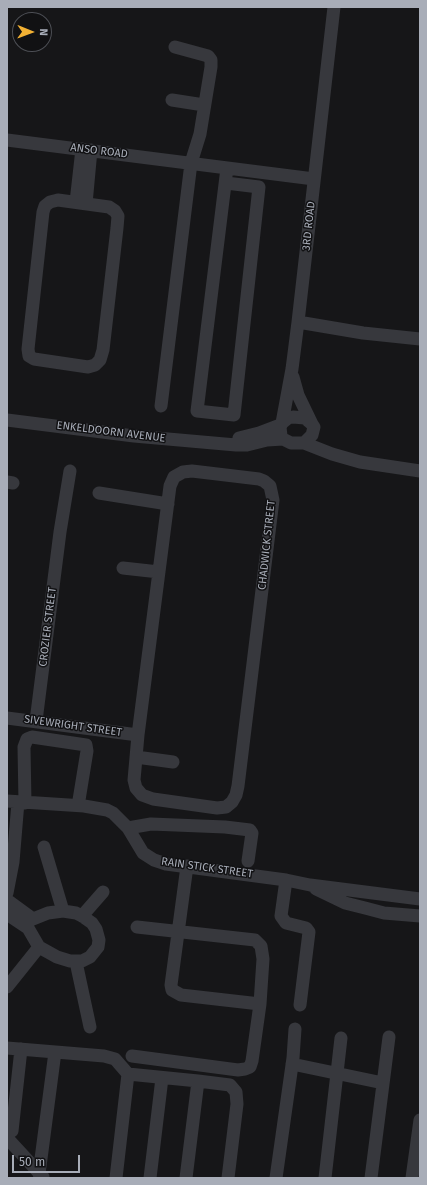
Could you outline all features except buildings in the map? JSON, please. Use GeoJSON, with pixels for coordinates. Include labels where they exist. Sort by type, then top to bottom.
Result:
{"type":"FeatureCollection","features":[{"type":"Feature","properties":{"kind":"street","name":"3RD ROAD"},"geometry":{"type":"LineString","coordinates":[[281,424],[292,369],[298,322],[334,7]]}},
{"type":"Feature","properties":{"kind":"street"},"geometry":{"type":"LineString","coordinates":[[161,406],[191,163],[200,134],[211,60],[208,56],[175,47]]}},
{"type":"Feature","properties":{"kind":"street"},"geometry":{"type":"LineString","coordinates":[[172,100],[204,105]]}},
{"type":"Feature","properties":{"kind":"street","name":"ANSO ROAD"},"geometry":{"type":"LineString","coordinates":[[7,140],[314,179]]}},
{"type":"Feature","properties":{"kind":"street"},"geometry":{"type":"LineString","coordinates":[[81,203],[87,150]]}},
{"type":"Feature","properties":{"kind":"street"},"geometry":{"type":"LineString","coordinates":[[226,183],[259,187],[234,415],[198,411],[227,168]]}},
{"type":"Feature","properties":{"kind":"street"},"geometry":{"type":"LineString","coordinates":[[58,200],[81,203],[109,207],[115,211],[118,216],[103,350],[100,360],[95,365],[88,366],[34,359],[29,356],[28,349],[43,212],[45,206],[50,202],[58,200]]}},
{"type":"Feature","properties":{"kind":"street"},"geometry":{"type":"LineString","coordinates":[[298,322],[363,333],[420,339]]}},
{"type":"Feature","properties":{"kind":"street"},"geometry":{"type":"LineString","coordinates":[[292,369],[298,395],[313,428],[332,454]]}},
{"type":"Feature","properties":{"kind":"street","name":"ENKELDOORN AVENUE"},"geometry":{"type":"LineString","coordinates":[[215,442],[252,435],[281,424],[288,418],[305,418],[313,428]]}},
{"type":"Feature","properties":{"kind":"street","name":"ENKELDOORN AVENUE"},"geometry":{"type":"LineString","coordinates":[[7,420],[134,436],[247,445],[267,440],[283,439],[295,444],[304,443],[332,454],[360,462],[420,471]]}},
{"type":"Feature","properties":{"kind":"street"},"geometry":{"type":"LineString","coordinates":[[281,424],[280,432],[283,439]]}},
{"type":"Feature","properties":{"kind":"street"},"geometry":{"type":"LineString","coordinates":[[304,443],[310,439],[313,428]]}},
{"type":"Feature","properties":{"kind":"street","name":"CROZIER STREET"},"geometry":{"type":"LineString","coordinates":[[36,721],[60,532],[70,471]]}},
{"type":"Feature","properties":{"kind":"street","name":"CHADWICK STREET"},"geometry":{"type":"LineString","coordinates":[[192,471],[259,479],[270,486],[272,493],[271,515],[236,795],[232,802],[226,807],[217,808],[153,799],[142,795],[136,788],[134,780],[138,735],[159,572],[170,486],[174,477],[183,472],[192,471]]}},
{"type":"Feature","properties":{"kind":"street"},"geometry":{"type":"LineString","coordinates":[[99,493],[168,504]]}},
{"type":"Feature","properties":{"kind":"street"},"geometry":{"type":"LineString","coordinates":[[123,568],[159,572]]}},
{"type":"Feature","properties":{"kind":"street","name":"SIVEWRIGHT STREET"},"geometry":{"type":"LineString","coordinates":[[7,718],[138,735]]}},
{"type":"Feature","properties":{"kind":"street"},"geometry":{"type":"LineString","coordinates":[[7,893],[13,862],[16,802],[24,747],[27,739],[32,737],[86,745],[87,751],[80,800]]}},
{"type":"Feature","properties":{"kind":"street"},"geometry":{"type":"LineString","coordinates":[[136,757],[173,762]]}},
{"type":"Feature","properties":{"kind":"street","name":"RAIN STICK STREET"},"geometry":{"type":"LineString","coordinates":[[16,802],[84,806],[107,810],[128,828],[143,853],[148,857],[166,864],[420,899]]}},
{"type":"Feature","properties":{"kind":"street"},"geometry":{"type":"LineString","coordinates":[[128,828],[151,824],[225,827],[250,830],[252,833],[248,861]]}},
{"type":"Feature","properties":{"kind":"street"},"geometry":{"type":"LineString","coordinates":[[44,847],[63,911]]}},
{"type":"Feature","properties":{"kind":"street"},"geometry":{"type":"LineString","coordinates":[[187,866],[177,932],[171,984],[172,990],[181,995],[260,1004]]}},
{"type":"Feature","properties":{"kind":"street"},"geometry":{"type":"LineString","coordinates":[[286,880],[281,911],[282,916],[286,923],[306,928],[309,932],[300,1005]]}},
{"type":"Feature","properties":{"kind":"street","name":"RAIN STICK STREET"},"geometry":{"type":"LineString","coordinates":[[310,885],[319,892],[345,903],[384,913],[420,916]]}},
{"type":"Feature","properties":{"kind":"street"},"geometry":{"type":"LineString","coordinates":[[82,916],[104,892]]}},
{"type":"Feature","properties":{"kind":"street"},"geometry":{"type":"LineString","coordinates":[[10,909],[34,919],[48,913],[63,911],[76,913],[92,923],[99,940],[95,951],[82,961],[76,962],[57,957],[39,947],[28,928],[10,909]]}},
{"type":"Feature","properties":{"kind":"street"},"geometry":{"type":"LineString","coordinates":[[132,1056],[238,1070],[250,1067],[260,1004],[263,959],[262,949],[258,942],[246,938],[137,927]]}},
{"type":"Feature","properties":{"kind":"street"},"geometry":{"type":"LineString","coordinates":[[7,987],[39,947]]}},
{"type":"Feature","properties":{"kind":"street"},"geometry":{"type":"LineString","coordinates":[[76,962],[90,1027]]}},
{"type":"Feature","properties":{"kind":"street"},"geometry":{"type":"LineString","coordinates":[[276,1178],[292,1064],[295,1029]]}},
{"type":"Feature","properties":{"kind":"street"},"geometry":{"type":"LineString","coordinates":[[372,1178],[389,1037]]}},
{"type":"Feature","properties":{"kind":"street"},"geometry":{"type":"LineString","coordinates":[[325,1178],[342,1038]]}},
{"type":"Feature","properties":{"kind":"street"},"geometry":{"type":"LineString","coordinates":[[7,1048],[110,1058],[115,1060],[128,1074],[198,1081],[230,1086],[236,1092],[237,1104],[228,1178]]}},
{"type":"Feature","properties":{"kind":"street"},"geometry":{"type":"LineString","coordinates":[[21,1049],[9,1135],[41,1176]]}},
{"type":"Feature","properties":{"kind":"street"},"geometry":{"type":"LineString","coordinates":[[41,1176],[55,1052]]}},
{"type":"Feature","properties":{"kind":"street"},"geometry":{"type":"LineString","coordinates":[[292,1064],[383,1083]]}},
{"type":"Feature","properties":{"kind":"street"},"geometry":{"type":"LineString","coordinates":[[116,1178],[128,1074]]}},
{"type":"Feature","properties":{"kind":"street"},"geometry":{"type":"LineString","coordinates":[[150,1178],[162,1078]]}},
{"type":"Feature","properties":{"kind":"street"},"geometry":{"type":"LineString","coordinates":[[186,1178],[198,1081]]}},
{"type":"Feature","properties":{"kind":"street"},"geometry":{"type":"LineString","coordinates":[[412,1178],[420,1120]]}}]}
